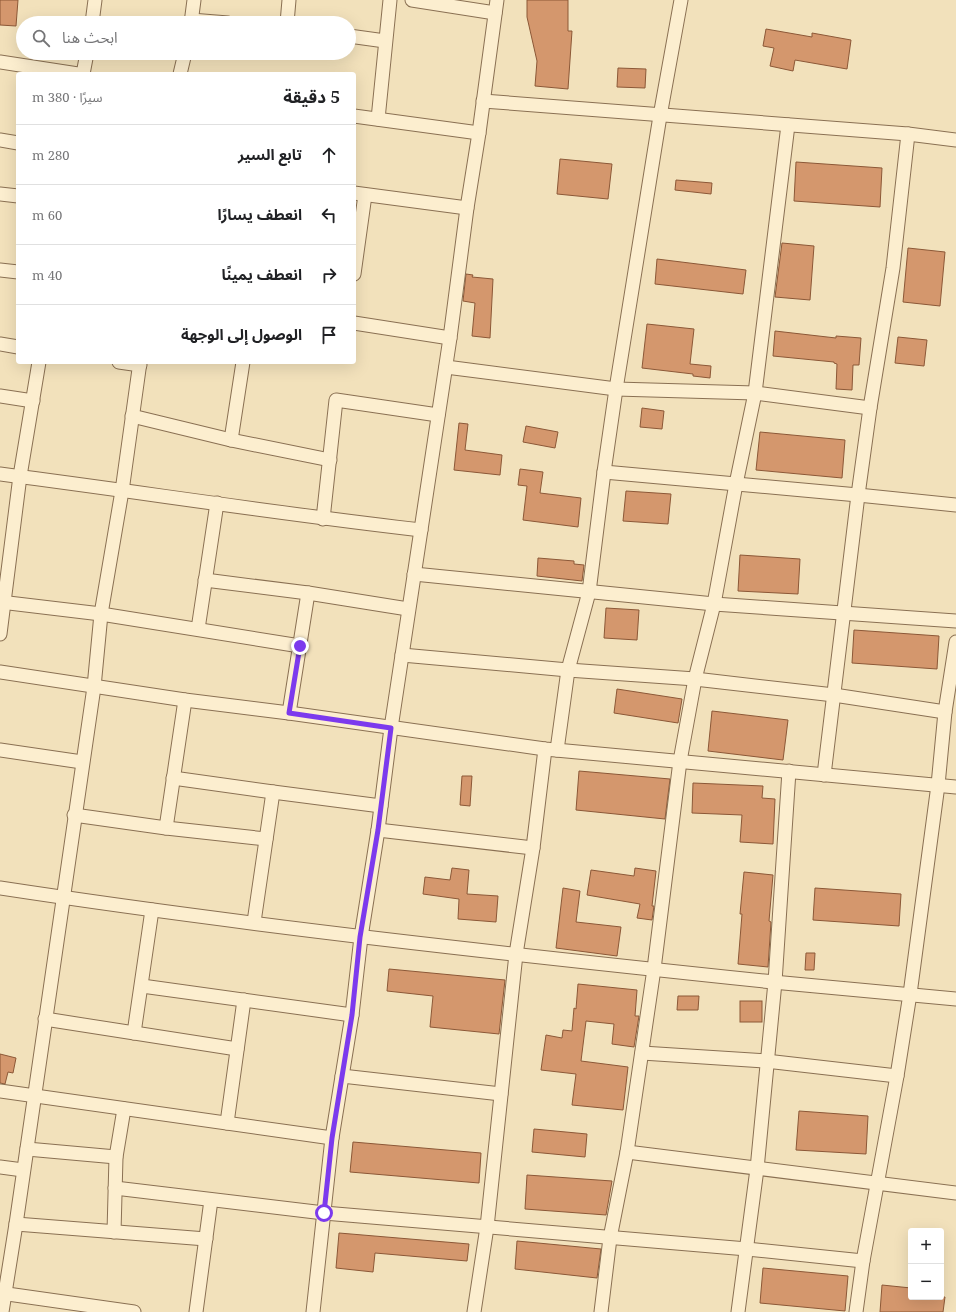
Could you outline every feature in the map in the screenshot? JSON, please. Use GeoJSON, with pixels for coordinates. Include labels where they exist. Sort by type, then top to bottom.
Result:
{"type":"FeatureCollection","features":[{"type":"Feature","properties":{"kind":"street"},"geometry":{"type":"LineString","coordinates":[[93,16],[96,0]]}},
{"type":"Feature","properties":{"kind":"street"},"geometry":{"type":"LineString","coordinates":[[192,16],[194,0]]}},
{"type":"Feature","properties":{"kind":"street"},"geometry":{"type":"LineString","coordinates":[[289,16],[290,0]]}},
{"type":"Feature","properties":{"kind":"street"},"geometry":{"type":"LineString","coordinates":[[378,119],[390,0]]}},
{"type":"Feature","properties":{"kind":"street"},"geometry":{"type":"LineString","coordinates":[[412,0],[495,14]]}},
{"type":"Feature","properties":{"kind":"street"},"geometry":{"type":"LineString","coordinates":[[313,1312],[332,1138],[352,1015],[360,937],[378,830],[408,609],[446,367],[467,208],[480,133],[497,0]]}},
{"type":"Feature","properties":{"kind":"street"},"geometry":{"type":"LineString","coordinates":[[474,1312],[487,1227],[516,954],[532,848],[568,670],[589,592],[616,389],[660,116],[681,0]]}},
{"type":"Feature","properties":{"kind":"street"},"geometry":{"type":"LineString","coordinates":[[356,37],[385,40]]}},
{"type":"Feature","properties":{"kind":"street"},"geometry":{"type":"LineString","coordinates":[[83,72],[86,60]]}},
{"type":"Feature","properties":{"kind":"street"},"geometry":{"type":"LineString","coordinates":[[180,72],[183,60]]}},
{"type":"Feature","properties":{"kind":"street"},"geometry":{"type":"LineString","coordinates":[[0,62],[65,72]]}},
{"type":"Feature","properties":{"kind":"street"},"geometry":{"type":"LineString","coordinates":[[483,102],[908,134],[956,140]]}},
{"type":"Feature","properties":{"kind":"street"},"geometry":{"type":"LineString","coordinates":[[356,116],[480,133]]}},
{"type":"Feature","properties":{"kind":"street"},"geometry":{"type":"LineString","coordinates":[[602,1312],[610,1238],[627,1152],[654,969],[680,761],[695,679],[714,604],[736,484],[755,393],[788,125]]}},
{"type":"Feature","properties":{"kind":"street"},"geometry":{"type":"LineString","coordinates":[[824,774],[858,495],[892,268],[908,134]]}},
{"type":"Feature","properties":{"kind":"street"},"geometry":{"type":"LineString","coordinates":[[0,140],[16,143]]}},
{"type":"Feature","properties":{"kind":"street"},"geometry":{"type":"LineString","coordinates":[[0,194],[16,196]]}},
{"type":"Feature","properties":{"kind":"street"},"geometry":{"type":"LineString","coordinates":[[356,247],[359,194],[467,208]]}},
{"type":"Feature","properties":{"kind":"street"},"geometry":{"type":"LineString","coordinates":[[0,270],[16,272]]}},
{"type":"Feature","properties":{"kind":"street"},"geometry":{"type":"LineString","coordinates":[[356,323],[450,338]]}},
{"type":"Feature","properties":{"kind":"street"},"geometry":{"type":"LineString","coordinates":[[0,344],[16,347]]}},
{"type":"Feature","properties":{"kind":"street"},"geometry":{"type":"LineString","coordinates":[[0,634],[2,602],[20,476],[39,364]]}},
{"type":"Feature","properties":{"kind":"street"},"geometry":{"type":"LineString","coordinates":[[2,1312],[3,1294],[16,1224],[74,815],[94,687],[101,614],[122,491],[140,364]]}},
{"type":"Feature","properties":{"kind":"street"},"geometry":{"type":"LineString","coordinates":[[231,440],[243,364]]}},
{"type":"Feature","properties":{"kind":"street"},"geometry":{"type":"LineString","coordinates":[[446,367],[616,389],[755,393],[870,408]]}},
{"type":"Feature","properties":{"kind":"street"},"geometry":{"type":"LineString","coordinates":[[0,396],[32,401]]}},
{"type":"Feature","properties":{"kind":"street"},"geometry":{"type":"LineString","coordinates":[[323,519],[336,400],[438,415]]}},
{"type":"Feature","properties":{"kind":"street"},"geometry":{"type":"LineString","coordinates":[[132,416],[231,440],[330,460]]}},
{"type":"Feature","properties":{"kind":"street"},"geometry":{"type":"LineString","coordinates":[[604,472],[956,505]]}},
{"type":"Feature","properties":{"kind":"street"},"geometry":{"type":"LineString","coordinates":[[0,474],[217,503],[323,519],[421,530]]}},
{"type":"Feature","properties":{"kind":"street"},"geometry":{"type":"LineString","coordinates":[[198,629],[217,503]]}},
{"type":"Feature","properties":{"kind":"street"},"geometry":{"type":"LineString","coordinates":[[414,574],[714,604],[956,622]]}},
{"type":"Feature","properties":{"kind":"street"},"geometry":{"type":"LineString","coordinates":[[205,580],[308,593],[408,609]]}},
{"type":"Feature","properties":{"kind":"street"},"geometry":{"type":"LineString","coordinates":[[289,713],[308,593]]}},
{"type":"Feature","properties":{"kind":"street"},"geometry":{"type":"LineString","coordinates":[[2,602],[101,614],[300,646]]}},
{"type":"Feature","properties":{"kind":"street"},"geometry":{"type":"LineString","coordinates":[[856,1312],[863,1261],[910,994],[938,785],[944,712],[956,642]]}},
{"type":"Feature","properties":{"kind":"street"},"geometry":{"type":"LineString","coordinates":[[402,655],[568,670],[695,679],[834,695],[944,712]]}},
{"type":"Feature","properties":{"kind":"street"},"geometry":{"type":"LineString","coordinates":[[0,672],[185,700],[551,749],[956,787]]}},
{"type":"Feature","properties":{"kind":"street"},"geometry":{"type":"LineString","coordinates":[[166,828],[185,700]]}},
{"type":"Feature","properties":{"kind":"street"},"geometry":{"type":"LineString","coordinates":[[0,750],[82,762]]}},
{"type":"Feature","properties":{"kind":"street"},"geometry":{"type":"LineString","coordinates":[[738,1312],[757,1169],[766,1061],[775,982],[789,771]]}},
{"type":"Feature","properties":{"kind":"street"},"geometry":{"type":"LineString","coordinates":[[173,778],[381,806]]}},
{"type":"Feature","properties":{"kind":"street"},"geometry":{"type":"LineString","coordinates":[[254,922],[273,792]]}},
{"type":"Feature","properties":{"kind":"street"},"geometry":{"type":"LineString","coordinates":[[74,815],[166,828],[266,839]]}},
{"type":"Feature","properties":{"kind":"street"},"geometry":{"type":"LineString","coordinates":[[378,830],[532,848]]}},
{"type":"Feature","properties":{"kind":"street"},"geometry":{"type":"LineString","coordinates":[[0,888],[62,898],[360,937],[775,982],[956,999]]}},
{"type":"Feature","properties":{"kind":"street"},"geometry":{"type":"LineString","coordinates":[[134,1033],[152,910]]}},
{"type":"Feature","properties":{"kind":"street"},"geometry":{"type":"LineString","coordinates":[[142,986],[352,1015]]}},
{"type":"Feature","properties":{"kind":"street"},"geometry":{"type":"LineString","coordinates":[[227,1123],[244,1000]]}},
{"type":"Feature","properties":{"kind":"street"},"geometry":{"type":"LineString","coordinates":[[45,1019],[237,1049]]}},
{"type":"Feature","properties":{"kind":"street"},"geometry":{"type":"LineString","coordinates":[[642,1052],[766,1061],[896,1076]]}},
{"type":"Feature","properties":{"kind":"street"},"geometry":{"type":"LineString","coordinates":[[342,1076],[501,1094]]}},
{"type":"Feature","properties":{"kind":"street"},"geometry":{"type":"LineString","coordinates":[[0,1091],[332,1138]]}},
{"type":"Feature","properties":{"kind":"street"},"geometry":{"type":"LineString","coordinates":[[114,1232],[116,1157],[124,1109]]}},
{"type":"Feature","properties":{"kind":"street"},"geometry":{"type":"LineString","coordinates":[[27,1149],[116,1157]]}},
{"type":"Feature","properties":{"kind":"street"},"geometry":{"type":"LineString","coordinates":[[627,1152],[956,1193]]}},
{"type":"Feature","properties":{"kind":"street"},"geometry":{"type":"LineString","coordinates":[[0,1167],[23,1170]]}},
{"type":"Feature","properties":{"kind":"street"},"geometry":{"type":"LineString","coordinates":[[115,1188],[324,1213],[747,1249],[863,1261]]}},
{"type":"Feature","properties":{"kind":"street"},"geometry":{"type":"LineString","coordinates":[[196,1312],[211,1200]]}},
{"type":"Feature","properties":{"kind":"street"},"geometry":{"type":"LineString","coordinates":[[16,1224],[206,1239]]}},
{"type":"Feature","properties":{"kind":"street"},"geometry":{"type":"LineString","coordinates":[[3,1294],[94,1310],[134,1312]]}},
{"type":"Feature","properties":{"kind":"building"},"geometry":{"type":"Polygon","coordinates":[[[0,0],[18,0],[16,26],[0,25],[0,0]]]}},
{"type":"Feature","properties":{"kind":"building"},"geometry":{"type":"Polygon","coordinates":[[[527,0],[568,0],[568,31],[572,31],[568,89],[535,86],[537,61],[527,17],[527,0]]]}},
{"type":"Feature","properties":{"kind":"building"},"geometry":{"type":"Polygon","coordinates":[[[766,29],[812,37],[812,33],[851,40],[847,69],[795,60],[793,71],[770,66],[774,48],[763,46],[766,29]]]}},
{"type":"Feature","properties":{"kind":"building"},"geometry":{"type":"Polygon","coordinates":[[[618,68],[646,69],[645,88],[617,87],[618,68]]]}},
{"type":"Feature","properties":{"kind":"building"},"geometry":{"type":"Polygon","coordinates":[[[560,159],[612,164],[608,199],[557,194],[560,159]]]}},
{"type":"Feature","properties":{"kind":"building"},"geometry":{"type":"Polygon","coordinates":[[[796,162],[882,168],[880,207],[794,201],[796,162]]]}},
{"type":"Feature","properties":{"kind":"building"},"geometry":{"type":"Polygon","coordinates":[[[676,180],[712,183],[711,194],[675,190],[676,180]]]}},
{"type":"Feature","properties":{"kind":"building"},"geometry":{"type":"Polygon","coordinates":[[[782,243],[814,246],[810,300],[775,297],[782,243]]]}},
{"type":"Feature","properties":{"kind":"building"},"geometry":{"type":"Polygon","coordinates":[[[908,248],[945,252],[940,306],[903,302],[908,248]]]}},
{"type":"Feature","properties":{"kind":"building"},"geometry":{"type":"Polygon","coordinates":[[[657,259],[746,270],[743,294],[655,284],[657,259]]]}},
{"type":"Feature","properties":{"kind":"building"},"geometry":{"type":"Polygon","coordinates":[[[466,274],[473,275],[472,277],[493,279],[490,338],[472,336],[475,303],[463,301],[466,274]]]}},
{"type":"Feature","properties":{"kind":"building"},"geometry":{"type":"Polygon","coordinates":[[[647,324],[694,329],[690,364],[711,366],[710,378],[693,376],[693,374],[642,368],[647,324]]]}},
{"type":"Feature","properties":{"kind":"building"},"geometry":{"type":"Polygon","coordinates":[[[775,331],[836,338],[836,336],[861,338],[859,365],[853,365],[852,390],[836,389],[837,364],[834,362],[773,356],[775,331]]]}},
{"type":"Feature","properties":{"kind":"building"},"geometry":{"type":"Polygon","coordinates":[[[898,337],[927,340],[924,366],[895,363],[898,337]]]}},
{"type":"Feature","properties":{"kind":"building"},"geometry":{"type":"Polygon","coordinates":[[[642,408],[664,411],[662,429],[640,427],[642,408]]]}},
{"type":"Feature","properties":{"kind":"building"},"geometry":{"type":"Polygon","coordinates":[[[459,423],[468,424],[465,450],[502,455],[500,475],[454,470],[459,423]]]}},
{"type":"Feature","properties":{"kind":"building"},"geometry":{"type":"Polygon","coordinates":[[[526,426],[558,432],[555,448],[523,442],[526,426]]]}},
{"type":"Feature","properties":{"kind":"building"},"geometry":{"type":"Polygon","coordinates":[[[760,432],[845,440],[842,478],[756,470],[760,432]]]}},
{"type":"Feature","properties":{"kind":"building"},"geometry":{"type":"Polygon","coordinates":[[[520,469],[543,472],[540,493],[581,498],[578,527],[523,520],[527,486],[518,485],[520,469]]]}},
{"type":"Feature","properties":{"kind":"building"},"geometry":{"type":"Polygon","coordinates":[[[626,491],[671,494],[668,524],[623,521],[626,491]]]}},
{"type":"Feature","properties":{"kind":"building"},"geometry":{"type":"Polygon","coordinates":[[[740,555],[800,559],[798,594],[738,591],[740,555]]]}},
{"type":"Feature","properties":{"kind":"building"},"geometry":{"type":"Polygon","coordinates":[[[538,558],[574,561],[574,564],[584,565],[582,581],[537,576],[538,558]]]}},
{"type":"Feature","properties":{"kind":"building"},"geometry":{"type":"Polygon","coordinates":[[[606,608],[639,610],[637,640],[604,638],[606,608]]]}},
{"type":"Feature","properties":{"kind":"building"},"geometry":{"type":"Polygon","coordinates":[[[854,630],[939,636],[937,669],[852,663],[854,630]]]}},
{"type":"Feature","properties":{"kind":"building"},"geometry":{"type":"Polygon","coordinates":[[[617,689],[682,699],[678,723],[614,713],[617,689]]]}},
{"type":"Feature","properties":{"kind":"building"},"geometry":{"type":"Polygon","coordinates":[[[712,711],[788,720],[783,760],[708,751],[712,711]]]}},
{"type":"Feature","properties":{"kind":"building"},"geometry":{"type":"Polygon","coordinates":[[[579,771],[670,779],[665,819],[576,810],[579,771]]]}},
{"type":"Feature","properties":{"kind":"building"},"geometry":{"type":"Polygon","coordinates":[[[462,776],[472,776],[470,806],[460,805],[462,776]]]}},
{"type":"Feature","properties":{"kind":"building"},"geometry":{"type":"Polygon","coordinates":[[[693,783],[763,786],[762,798],[775,799],[773,844],[740,842],[742,815],[692,813],[693,783]]]}},
{"type":"Feature","properties":{"kind":"building"},"geometry":{"type":"Polygon","coordinates":[[[452,868],[469,870],[467,894],[498,896],[496,922],[458,919],[459,899],[423,894],[425,877],[450,880],[452,868]]]}},
{"type":"Feature","properties":{"kind":"building"},"geometry":{"type":"Polygon","coordinates":[[[635,868],[656,871],[652,920],[637,918],[640,904],[587,895],[591,870],[634,876],[635,868]]]}},
{"type":"Feature","properties":{"kind":"building"},"geometry":{"type":"Polygon","coordinates":[[[744,872],[773,875],[769,921],[771,922],[768,967],[738,964],[742,914],[740,914],[744,872]]]}},
{"type":"Feature","properties":{"kind":"building"},"geometry":{"type":"Polygon","coordinates":[[[563,888],[580,891],[576,922],[621,927],[617,956],[556,948],[563,888]]]}},
{"type":"Feature","properties":{"kind":"building"},"geometry":{"type":"Polygon","coordinates":[[[815,888],[901,894],[899,926],[813,920],[815,888]]]}},
{"type":"Feature","properties":{"kind":"building"},"geometry":{"type":"Polygon","coordinates":[[[806,953],[815,953],[814,970],[805,970],[806,953]]]}},
{"type":"Feature","properties":{"kind":"building"},"geometry":{"type":"Polygon","coordinates":[[[389,969],[505,980],[499,1034],[430,1027],[433,996],[387,991],[389,969]]]}},
{"type":"Feature","properties":{"kind":"building"},"geometry":{"type":"Polygon","coordinates":[[[578,984],[637,990],[635,1016],[639,1016],[634,1047],[612,1044],[614,1024],[586,1021],[581,1061],[628,1067],[623,1110],[572,1105],[576,1074],[541,1070],[546,1035],[562,1038],[563,1030],[572,1031],[578,984]]]}},
{"type":"Feature","properties":{"kind":"building"},"geometry":{"type":"Polygon","coordinates":[[[678,996],[699,996],[698,1010],[677,1010],[678,996]]]}},
{"type":"Feature","properties":{"kind":"building"},"geometry":{"type":"Polygon","coordinates":[[[740,1001],[762,1001],[762,1022],[740,1022],[740,1001]]]}},
{"type":"Feature","properties":{"kind":"building"},"geometry":{"type":"Polygon","coordinates":[[[0,1054],[16,1058],[13,1073],[8,1072],[5,1084],[0,1083],[0,1054]]]}},
{"type":"Feature","properties":{"kind":"building"},"geometry":{"type":"Polygon","coordinates":[[[799,1111],[868,1116],[866,1154],[796,1150],[799,1111]]]}},
{"type":"Feature","properties":{"kind":"building"},"geometry":{"type":"Polygon","coordinates":[[[534,1129],[587,1134],[585,1157],[532,1152],[534,1129]]]}},
{"type":"Feature","properties":{"kind":"building"},"geometry":{"type":"Polygon","coordinates":[[[353,1142],[481,1153],[479,1183],[350,1172],[353,1142]]]}},
{"type":"Feature","properties":{"kind":"building"},"geometry":{"type":"Polygon","coordinates":[[[527,1175],[612,1181],[606,1215],[525,1209],[527,1175]]]}},
{"type":"Feature","properties":{"kind":"building"},"geometry":{"type":"Polygon","coordinates":[[[339,1233],[469,1244],[467,1261],[375,1253],[373,1272],[336,1268],[339,1233]]]}},
{"type":"Feature","properties":{"kind":"building"},"geometry":{"type":"Polygon","coordinates":[[[517,1241],[601,1249],[597,1278],[515,1269],[517,1241]]]}},
{"type":"Feature","properties":{"kind":"building"},"geometry":{"type":"Polygon","coordinates":[[[763,1268],[848,1276],[845,1311],[760,1303],[763,1268]]]}},
{"type":"Feature","properties":{"kind":"building"},"geometry":{"type":"Polygon","coordinates":[[[882,1285],[908,1288],[908,1300],[944,1300],[945,1297],[943,1312],[880,1312],[882,1285]]]}},
{"type":"Feature","properties":{"kind":"route"},"geometry":{"type":"LineString","coordinates":[[300,646],[289,713],[391,728],[378,830],[360,937],[352,1015],[332,1138],[324,1213]]}}]}
